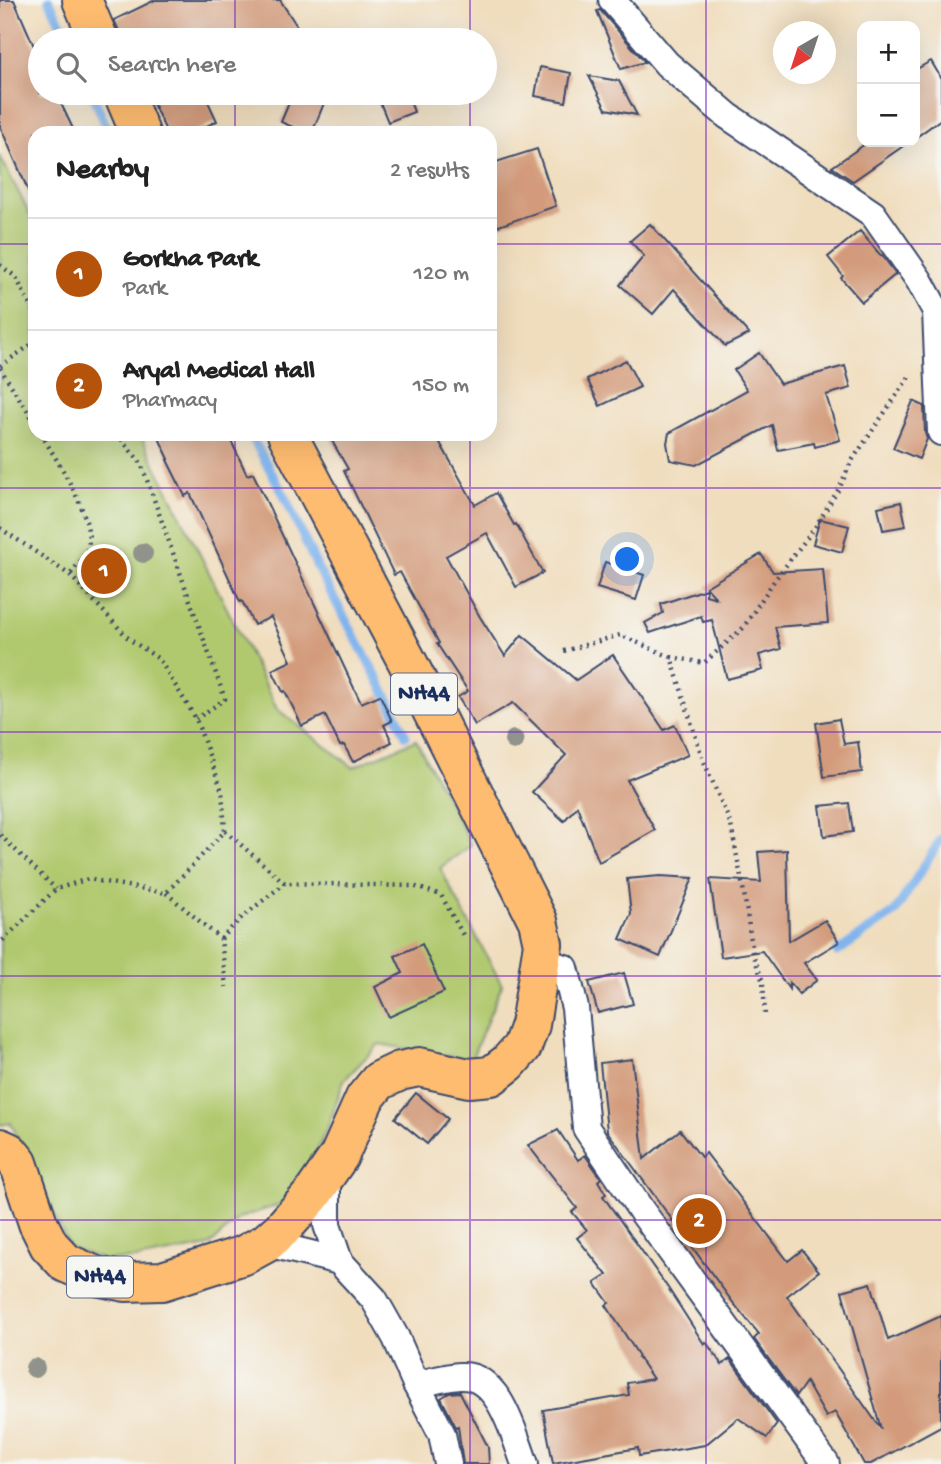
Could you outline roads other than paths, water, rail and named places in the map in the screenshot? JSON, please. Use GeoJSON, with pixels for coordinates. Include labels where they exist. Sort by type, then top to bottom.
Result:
{"type":"FeatureCollection","features":[{"type":"Feature","properties":{"kind":"main road"},"geometry":{"type":"LineString","coordinates":[[82,0],[94,28]]}},
{"type":"Feature","properties":{"kind":"main road"},"geometry":{"type":"LineString","coordinates":[[128,105],[138,126]]}},
{"type":"Feature","properties":{"kind":"main road","name":"NH44"},"geometry":{"type":"LineString","coordinates":[[0,1147],[9,1152],[18,1163],[38,1223],[49,1245],[66,1263],[96,1276],[125,1282],[162,1281],[244,1255],[267,1243],[305,1204],[327,1176],[365,1098],[379,1081],[400,1070],[419,1067],[469,1078],[491,1076],[508,1063],[522,1047],[530,1025],[543,944],[538,921],[408,663],[291,441]]}},
{"type":"Feature","properties":{"kind":"street"},"geometry":{"type":"LineString","coordinates":[[612,0],[667,64],[728,116],[873,214],[919,280],[936,312],[941,432]]}},
{"type":"Feature","properties":{"kind":"street"},"geometry":{"type":"LineString","coordinates":[[540,961],[565,968],[575,1008],[586,1128],[643,1213],[826,1464]]}},
{"type":"Feature","properties":{"kind":"street"},"geometry":{"type":"LineString","coordinates":[[327,1176],[327,1225],[339,1261],[374,1299],[396,1338],[442,1434],[448,1464]]}},
{"type":"Feature","properties":{"kind":"street"},"geometry":{"type":"LineString","coordinates":[[267,1243],[339,1261]]}},
{"type":"Feature","properties":{"kind":"street"},"geometry":{"type":"LineString","coordinates":[[416,1384],[463,1376],[481,1381],[499,1400],[525,1464]]}},
{"type":"Feature","properties":{"kind":"waterway"},"geometry":{"type":"LineString","coordinates":[[49,0],[63,28]]}},
{"type":"Feature","properties":{"kind":"waterway"},"geometry":{"type":"LineString","coordinates":[[97,105],[106,126]]}},
{"type":"Feature","properties":{"kind":"waterway"},"geometry":{"type":"LineString","coordinates":[[254,441],[406,736]]}},
{"type":"Feature","properties":{"kind":"waterway"},"geometry":{"type":"LineString","coordinates":[[837,952],[895,912],[941,839]]}},
{"type":"Feature","properties":{"kind":"place","name":"Gorkha Park"},"geometry":{"type":"Point","coordinates":[104,571]}},
{"type":"Feature","properties":{"kind":"place","name":"Aryal Medical Hall"},"geometry":{"type":"Point","coordinates":[699,1221]}}]}
